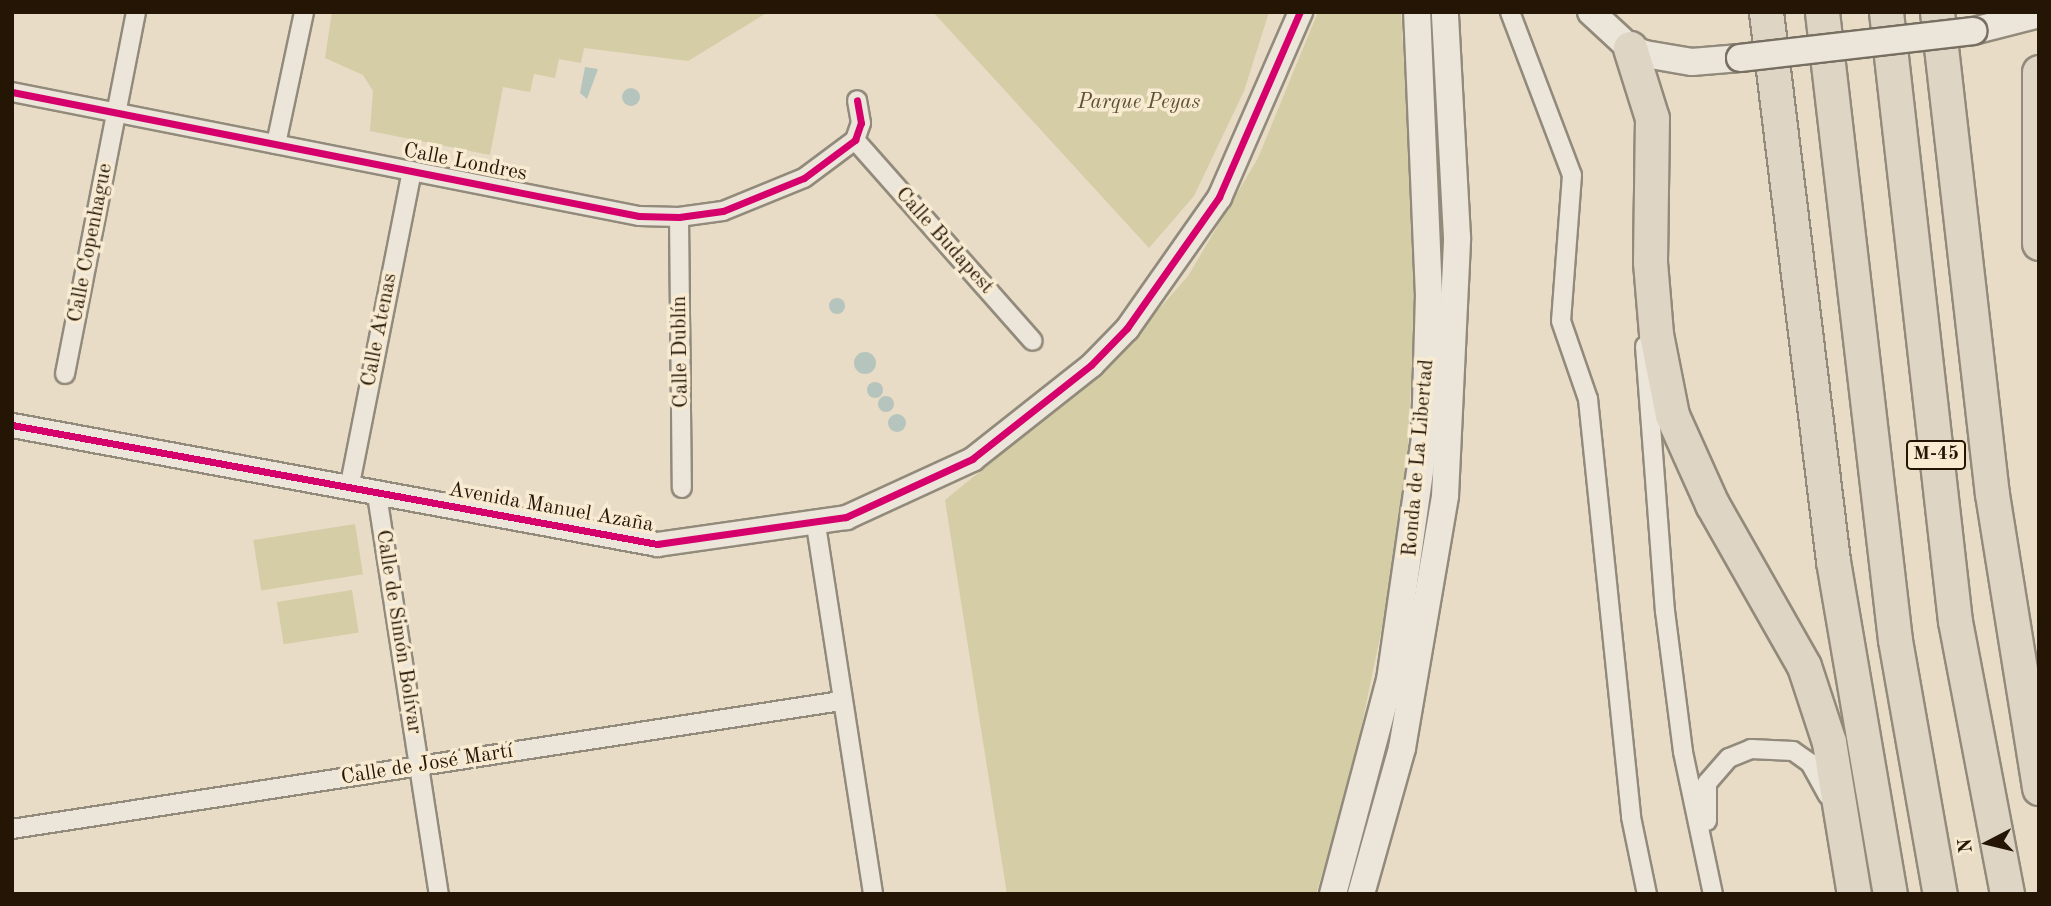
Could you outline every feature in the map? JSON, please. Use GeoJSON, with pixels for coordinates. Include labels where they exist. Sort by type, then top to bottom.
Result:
{"type":"FeatureCollection","features":[{"type":"Feature","properties":{"kind":"highway"},"geometry":{"type":"LineString","coordinates":[[1766,12],[1833,561],[1890,894]]}},
{"type":"Feature","properties":{"kind":"highway","name":"M-45"},"geometry":{"type":"LineString","coordinates":[[1822,12],[1895,640],[1940,894]]}},
{"type":"Feature","properties":{"kind":"highway","name":"M-45"},"geometry":{"type":"LineString","coordinates":[[1886,12],[1955,621],[2007,894]]}},
{"type":"Feature","properties":{"kind":"highway"},"geometry":{"type":"LineString","coordinates":[[1937,12],[1992,494],[2039,788]]}},
{"type":"Feature","properties":{"kind":"highway"},"geometry":{"type":"LineString","coordinates":[[1630,48],[1652,118],[1650,262],[1672,415],[1712,504],[1804,666],[1829,742],[1854,894]]}},
{"type":"Feature","properties":{"kind":"highway"},"geometry":{"type":"LineString","coordinates":[[2039,72],[2039,243]]}},
{"type":"Feature","properties":{"kind":"main road","name":"Ronda de La Libertad"},"geometry":{"type":"LineString","coordinates":[[1333,894],[1390,680],[1425,437],[1429,283],[1417,12]]}},
{"type":"Feature","properties":{"kind":"main road","name":"Ronda de La Libertad"},"geometry":{"type":"LineString","coordinates":[[1361,894],[1402,748],[1445,496],[1457,237],[1445,12]]}},
{"type":"Feature","properties":{"kind":"main road"},"geometry":{"type":"LineString","coordinates":[[1591,12],[1630,48],[1676,61],[1740,58],[1973,31],[2039,13]]}},
{"type":"Feature","properties":{"kind":"street","name":"Calle Copenhague"},"geometry":{"type":"LineString","coordinates":[[65,374],[136,12]]}},
{"type":"Feature","properties":{"kind":"street"},"geometry":{"type":"LineString","coordinates":[[276,144],[304,12]]}},
{"type":"Feature","properties":{"kind":"street","name":"Avenida Manuel Azaña"},"geometry":{"type":"LineString","coordinates":[[12,425],[377,495],[657,544],[816,525],[887,502],[972,459],[1118,337],[1160,288],[1219,197],[1300,12]]}},
{"type":"Feature","properties":{"kind":"street"},"geometry":{"type":"LineString","coordinates":[[1510,12],[1572,175],[1561,321],[1588,399],[1631,817],[1647,894]]}},
{"type":"Feature","properties":{"kind":"street","name":"Calle Londres"},"geometry":{"type":"LineString","coordinates":[[12,92],[639,216],[679,217],[761,199],[804,178],[855,140]]}},
{"type":"Feature","properties":{"kind":"street"},"geometry":{"type":"LineString","coordinates":[[855,140],[861,123],[857,100]]}},
{"type":"Feature","properties":{"kind":"street","name":"Calle Budapest"},"geometry":{"type":"LineString","coordinates":[[855,140],[1033,341]]}},
{"type":"Feature","properties":{"kind":"street","name":"Calle Atenas"},"geometry":{"type":"LineString","coordinates":[[349,489],[412,171]]}},
{"type":"Feature","properties":{"kind":"street","name":"Calle Dublín"},"geometry":{"type":"LineString","coordinates":[[679,217],[682,488]]}},
{"type":"Feature","properties":{"kind":"street"},"geometry":{"type":"LineString","coordinates":[[1650,262],[1646,394],[1663,598],[1683,752],[1714,894]]}},
{"type":"Feature","properties":{"kind":"street","name":"Calle de Simón Bolívar"},"geometry":{"type":"LineString","coordinates":[[377,495],[439,894]]}},
{"type":"Feature","properties":{"kind":"street"},"geometry":{"type":"LineString","coordinates":[[816,525],[841,701],[873,894]]}},
{"type":"Feature","properties":{"kind":"street","name":"Calle de José Martí"},"geometry":{"type":"LineString","coordinates":[[12,829],[841,701]]}},
{"type":"Feature","properties":{"kind":"street"},"geometry":{"type":"LineString","coordinates":[[1714,894],[1707,783],[1729,758],[1751,748],[1793,751],[1810,763],[1828,796],[1848,860]]}},
{"type":"Feature","properties":{"kind":"green space"},"geometry":{"type":"Polygon","coordinates":[[[332,12],[768,12],[688,61],[584,48],[581,63],[559,59],[555,78],[534,74],[530,92],[503,87],[490,155],[370,131],[373,91],[363,75],[325,58],[332,12]]]}},
{"type":"Feature","properties":{"kind":"green space","name":"Parque Peyas"},"geometry":{"type":"Polygon","coordinates":[[[933,12],[1269,12],[1244,91],[1194,196],[1149,248],[933,12]]]}},
{"type":"Feature","properties":{"kind":"green space"},"geometry":{"type":"Polygon","coordinates":[[[1318,12],[1401,12],[1416,274],[1407,466],[1392,579],[1350,782],[1316,894],[1007,894],[945,500],[1107,368],[1188,276],[1258,158],[1318,12]]]}},
{"type":"Feature","properties":{"kind":"green space"},"geometry":{"type":"Polygon","coordinates":[[[355,524],[363,574],[261,590],[253,540],[355,524]]]}},
{"type":"Feature","properties":{"kind":"green space"},"geometry":{"type":"Polygon","coordinates":[[[352,590],[359,632],[284,644],[277,602],[352,590]]]}},
{"type":"Feature","properties":{"kind":"shaded area"},"geometry":{"type":"Polygon","coordinates":[[[585,67],[598,69],[587,99],[580,93],[585,67]]]}},
{"type":"Feature","properties":{"kind":"shaded area"},"geometry":{"type":"Polygon","coordinates":[[[631,88],[637,91],[640,97],[637,103],[631,106],[625,103],[622,97],[625,91],[631,88]]]}},
{"type":"Feature","properties":{"kind":"shaded area"},"geometry":{"type":"Polygon","coordinates":[[[834,298],[840,298],[845,306],[843,312],[834,314],[829,309],[829,303],[834,298]]]}},
{"type":"Feature","properties":{"kind":"shaded area"},"geometry":{"type":"Polygon","coordinates":[[[865,352],[873,355],[876,363],[873,371],[865,374],[857,371],[854,363],[857,355],[865,352]]]}},
{"type":"Feature","properties":{"kind":"shaded area"},"geometry":{"type":"Polygon","coordinates":[[[872,382],[878,382],[883,390],[881,396],[872,398],[867,393],[867,387],[872,382]]]}},
{"type":"Feature","properties":{"kind":"shaded area"},"geometry":{"type":"Polygon","coordinates":[[[883,396],[889,396],[894,404],[892,410],[883,412],[878,407],[878,401],[883,396]]]}},
{"type":"Feature","properties":{"kind":"shaded area"},"geometry":{"type":"Polygon","coordinates":[[[897,414],[903,417],[906,423],[903,429],[897,432],[891,429],[888,423],[891,417],[897,414]]]}},
{"type":"Feature","properties":{"kind":"cycle path"},"geometry":{"type":"LineString","coordinates":[[12,425],[657,544],[846,517],[972,459],[1091,365],[1127,328],[1219,197],[1300,12]]}},
{"type":"Feature","properties":{"kind":"cycle path"},"geometry":{"type":"LineString","coordinates":[[12,92],[639,216],[679,217],[723,211],[804,178],[855,140],[861,123],[857,100]]}}]}
